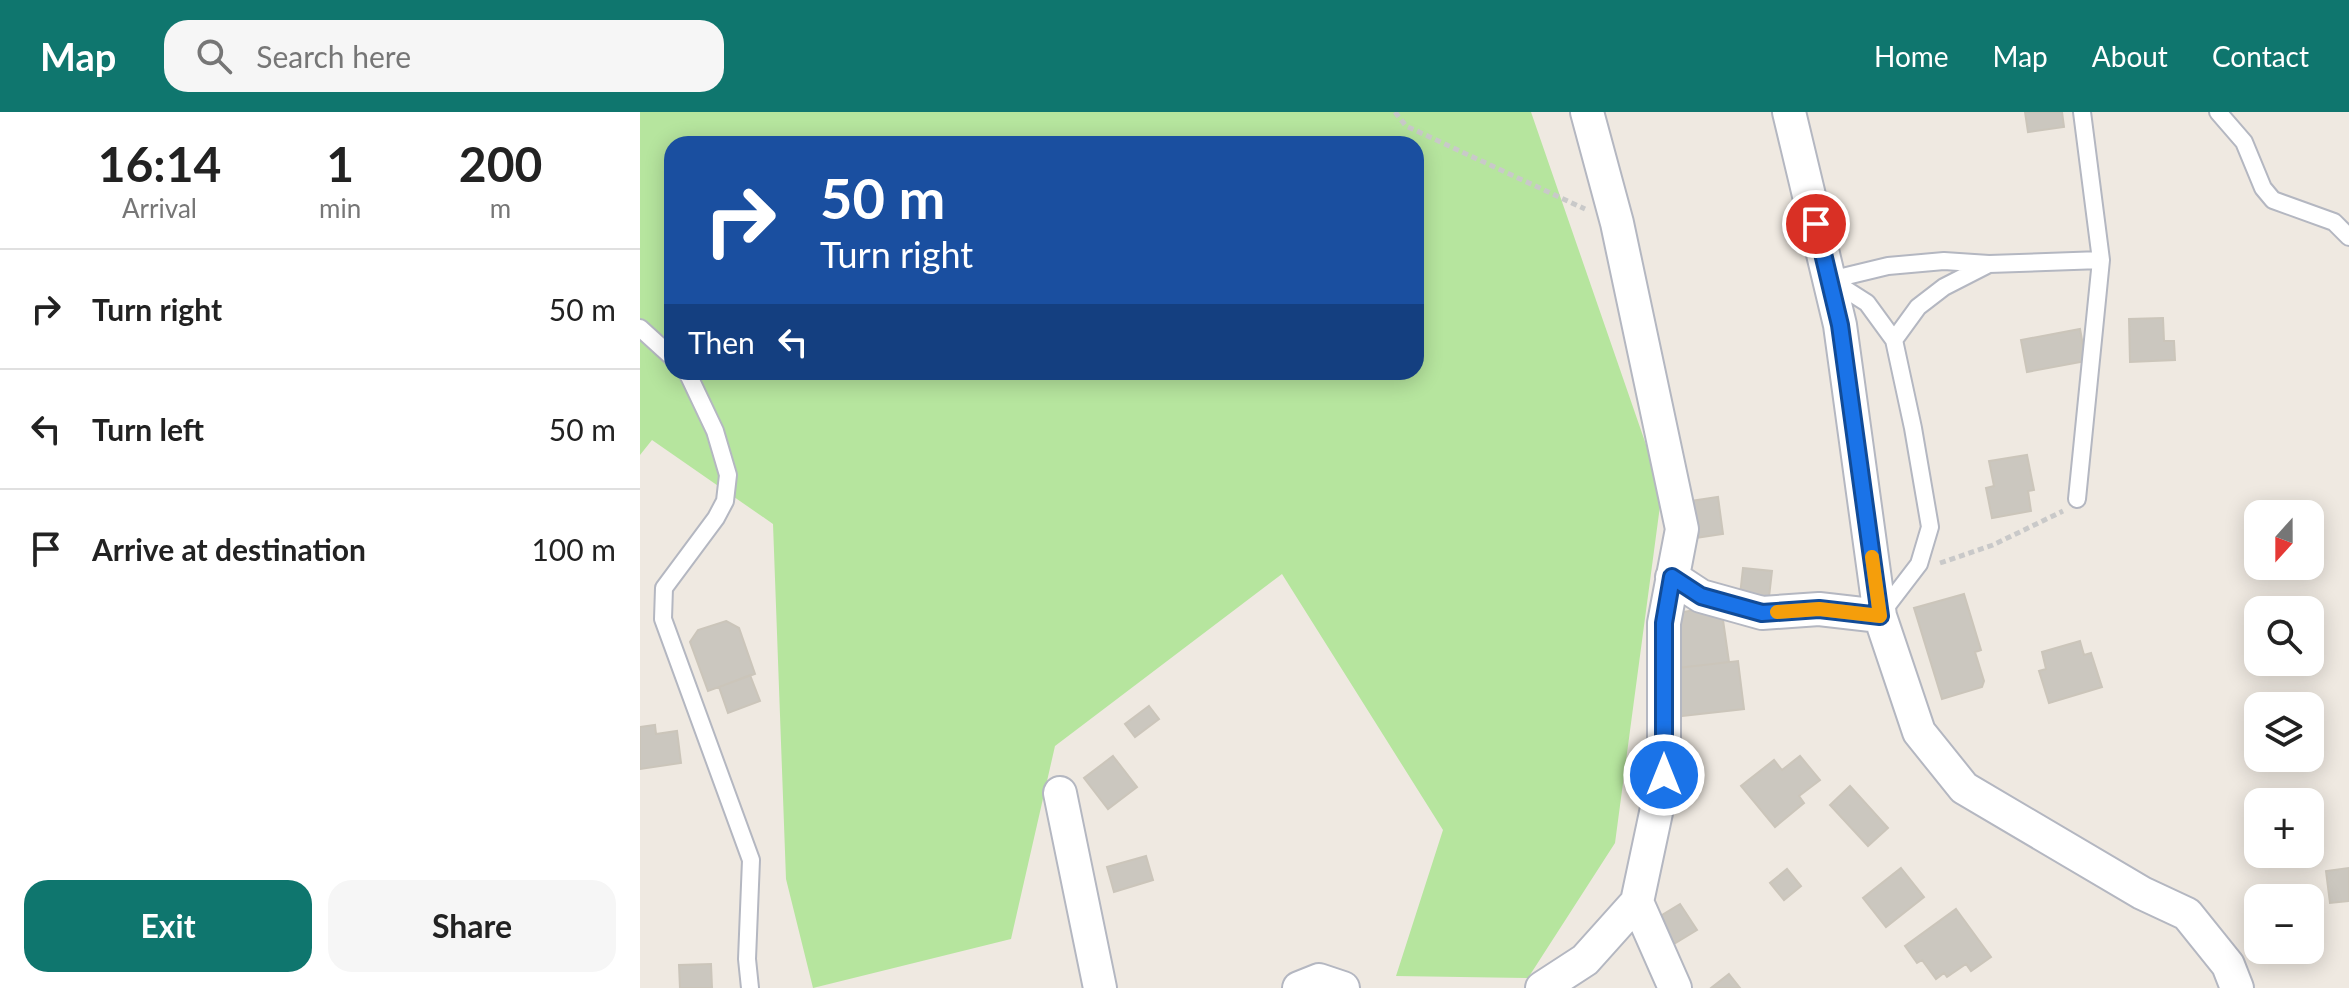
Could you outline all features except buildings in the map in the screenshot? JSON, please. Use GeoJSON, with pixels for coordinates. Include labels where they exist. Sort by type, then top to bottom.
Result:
{"type":"FeatureCollection","features":[{"type":"Feature","properties":{"kind":"street"},"geometry":{"type":"LineString","coordinates":[[1542,988],[1585,960],[1637,902],[1664,775],[1664,623],[1682,529],[1617,223],[1587,112]]}},
{"type":"Feature","properties":{"kind":"street"},"geometry":{"type":"LineString","coordinates":[[1789,112],[1840,325],[1880,616],[1919,732],[1964,788],[2142,893],[2187,914],[2228,965],[2237,988]]}},
{"type":"Feature","properties":{"kind":"street"},"geometry":{"type":"LineString","coordinates":[[1672,577],[1701,596],[1762,613],[1819,609],[1880,616]]}},
{"type":"Feature","properties":{"kind":"street"},"geometry":{"type":"LineString","coordinates":[[1060,793],[1100,988]]}},
{"type":"Feature","properties":{"kind":"street"},"geometry":{"type":"LineString","coordinates":[[1637,902],[1675,988]]}},
{"type":"Feature","properties":{"kind":"street"},"geometry":{"type":"LineString","coordinates":[[1299,988],[1319,980],[1343,988]]}},
{"type":"Feature","properties":{"kind":"lane"},"geometry":{"type":"LineString","coordinates":[[2077,499],[2101,260],[2082,112]]}},
{"type":"Feature","properties":{"kind":"lane"},"geometry":{"type":"LineString","coordinates":[[2218,112],[2244,142],[2263,188],[2273,200],[2334,222],[2349,237]]}},
{"type":"Feature","properties":{"kind":"lane"},"geometry":{"type":"LineString","coordinates":[[1830,280],[1888,266],[1930,262],[1989,264],[2101,260]]}},
{"type":"Feature","properties":{"kind":"lane"},"geometry":{"type":"LineString","coordinates":[[1894,340],[1918,307],[1944,287],[1989,264]]}},
{"type":"Feature","properties":{"kind":"lane"},"geometry":{"type":"LineString","coordinates":[[1830,280],[1867,303],[1894,340],[1930,527],[1919,564],[1880,616]]}},
{"type":"Feature","properties":{"kind":"lane"},"geometry":{"type":"LineString","coordinates":[[640,328],[664,350]]}},
{"type":"Feature","properties":{"kind":"lane"},"geometry":{"type":"LineString","coordinates":[[691,380],[715,431],[728,475],[725,501],[664,588],[663,619],[751,860],[747,959],[750,988]]}},
{"type":"Feature","properties":{"kind":"path"},"geometry":{"type":"LineString","coordinates":[[1395,112],[1406,126],[1617,223]]}},
{"type":"Feature","properties":{"kind":"path"},"geometry":{"type":"LineString","coordinates":[[1919,564],[1946,563],[1993,545],[2070,507],[2077,499]]}},
{"type":"Feature","properties":{"kind":"green space"},"geometry":{"type":"Polygon","coordinates":[[[640,112],[1531,112],[1662,491],[1615,843],[1528,978],[1396,976],[1443,830],[1282,574],[1055,746],[1011,939],[813,988],[786,879],[773,524],[652,440],[640,455],[640,112]]]}},
{"type":"Feature","properties":{"kind":"slow traffic"},"geometry":{"type":"LineString","coordinates":[[1777,612],[1819,609],[1880,616],[1872,557]]}},
{"type":"Feature","properties":{"kind":"route"},"geometry":{"type":"LineString","coordinates":[[1664,775],[1664,623],[1672,577],[1701,596],[1762,613],[1819,609],[1880,616],[1840,325],[1816,224]]}}]}
